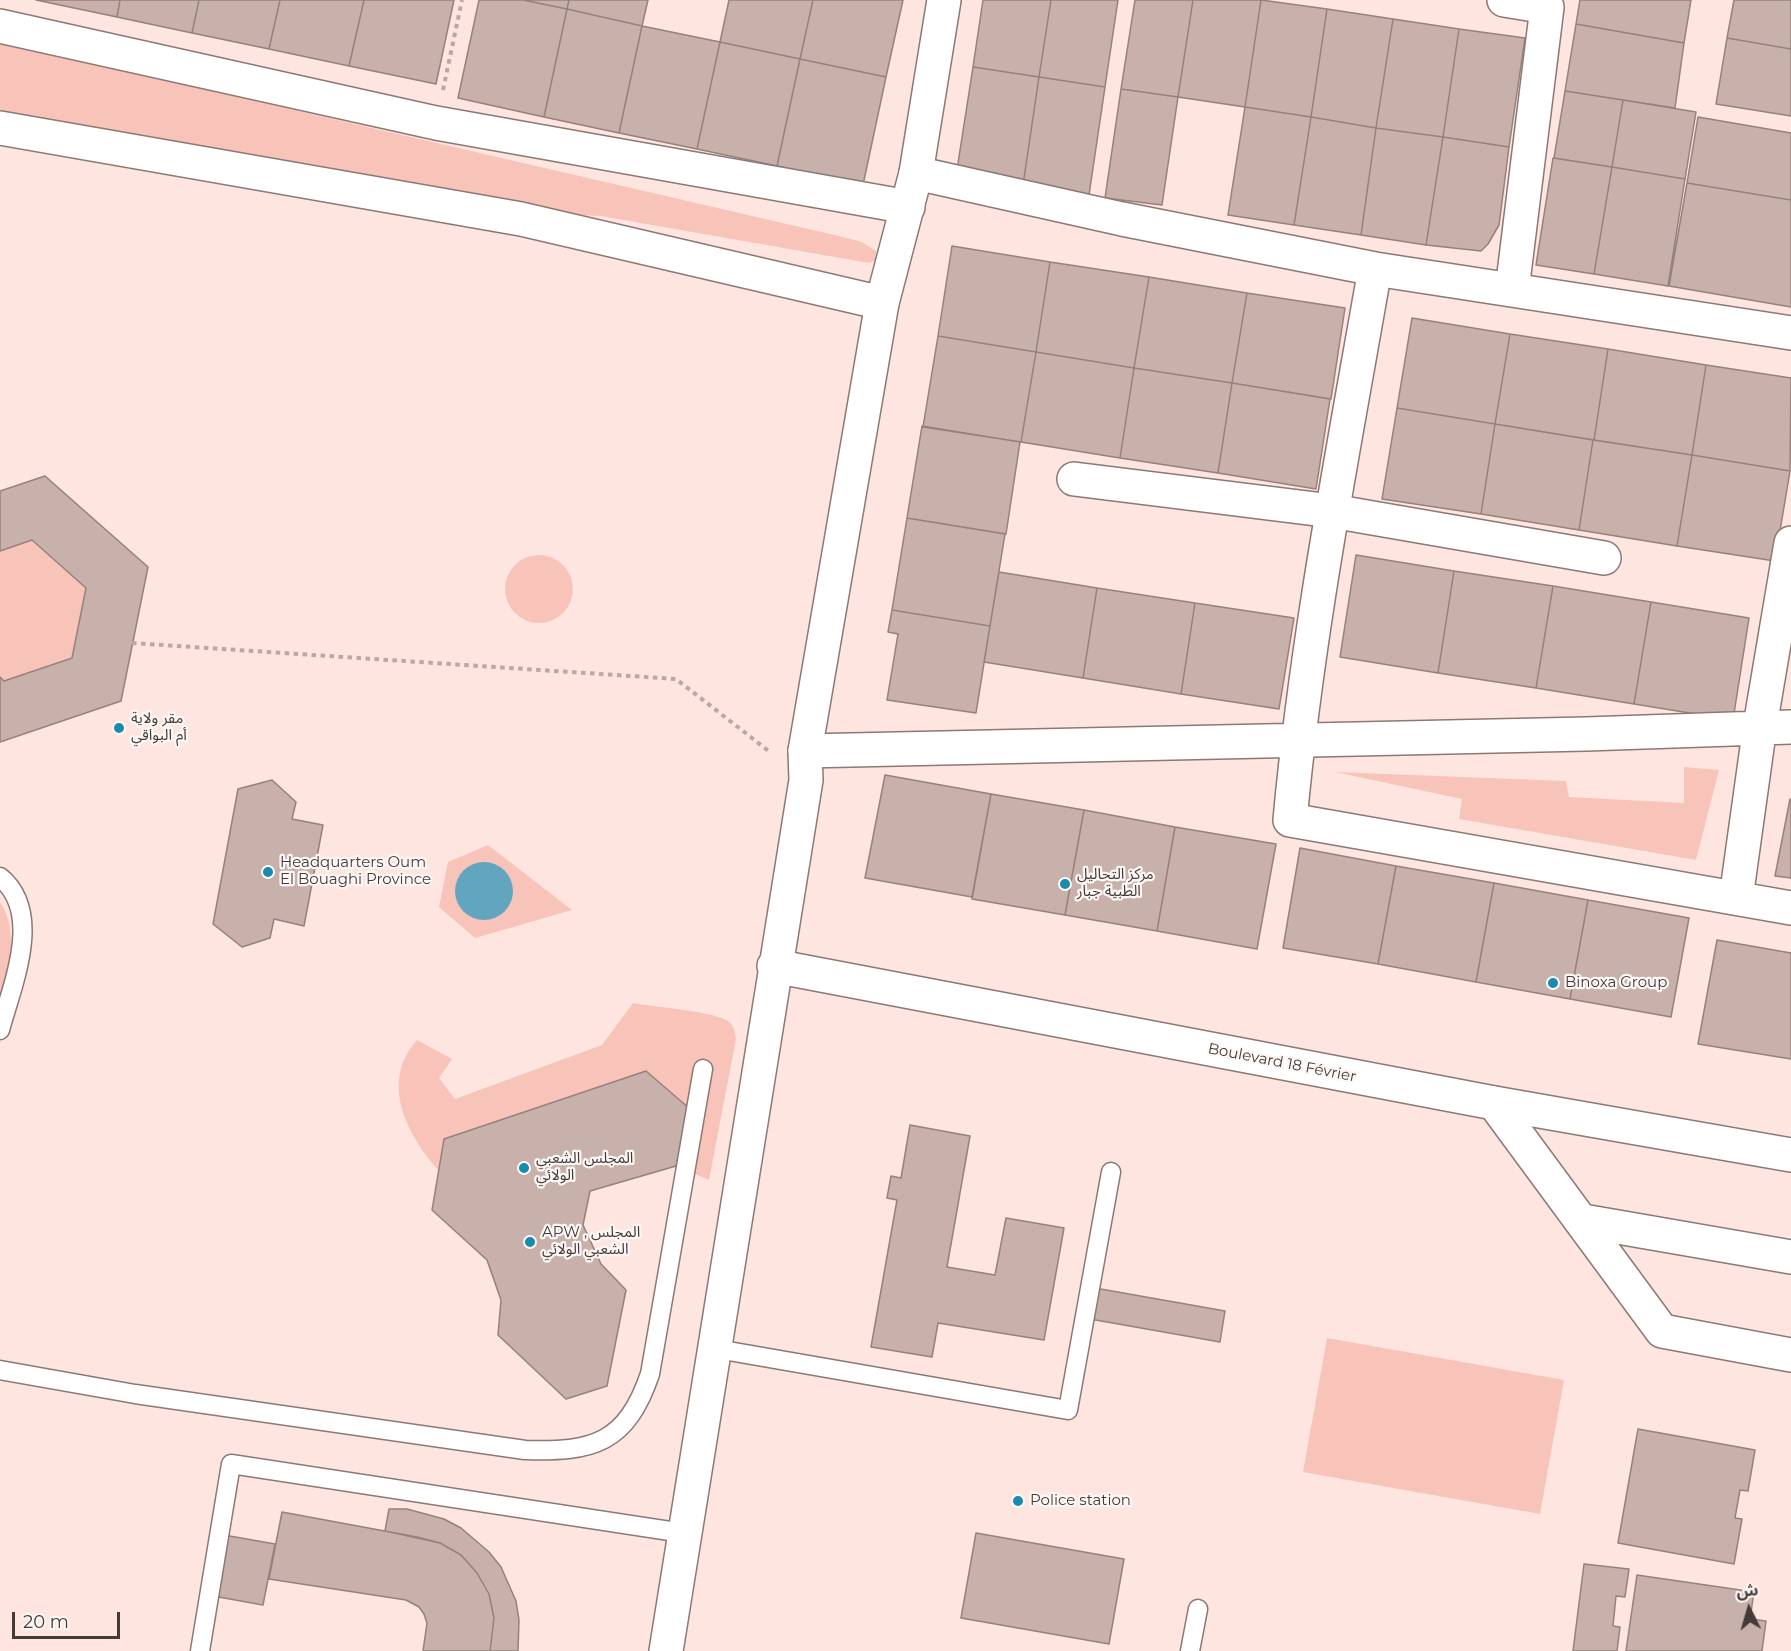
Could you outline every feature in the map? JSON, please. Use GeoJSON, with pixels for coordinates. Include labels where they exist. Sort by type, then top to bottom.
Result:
{"type":"FeatureCollection","features":[{"type":"Feature","properties":{"kind":"street"},"geometry":{"type":"LineString","coordinates":[[666,1651],[683,1533],[717,1349],[805,766],[882,303],[916,173],[944,0]]}},
{"type":"Feature","properties":{"kind":"street"},"geometry":{"type":"LineString","coordinates":[[1504,0],[1547,7],[1512,290]]}},
{"type":"Feature","properties":{"kind":"street"},"geometry":{"type":"LineString","coordinates":[[0,26],[436,123],[908,207]]}},
{"type":"Feature","properties":{"kind":"street"},"geometry":{"type":"LineString","coordinates":[[0,128],[521,219],[882,303]]}},
{"type":"Feature","properties":{"kind":"street"},"geometry":{"type":"LineString","coordinates":[[916,173],[1122,219],[1375,269],[1791,333]]}},
{"type":"Feature","properties":{"kind":"street"},"geometry":{"type":"LineString","coordinates":[[1375,269],[1332,511],[1297,741],[1290,820],[1791,908]]}},
{"type":"Feature","properties":{"kind":"street"},"geometry":{"type":"LineString","coordinates":[[1074,479],[1332,511],[1604,558]]}},
{"type":"Feature","properties":{"kind":"street"},"geometry":{"type":"LineString","coordinates":[[1736,898],[1776,727],[1791,543]]}},
{"type":"Feature","properties":{"kind":"street"},"geometry":{"type":"LineString","coordinates":[[805,766],[1297,741],[1776,727]]}},
{"type":"Feature","properties":{"kind":"street","name":"Boulevard 18 Février"},"geometry":{"type":"LineString","coordinates":[[774,966],[1494,1103],[1791,1155]]}},
{"type":"Feature","properties":{"kind":"street"},"geometry":{"type":"LineString","coordinates":[[1494,1103],[1662,1331],[1791,1355]]}},
{"type":"Feature","properties":{"kind":"street"},"geometry":{"type":"LineString","coordinates":[[1583,1221],[1791,1257]]}},
{"type":"Feature","properties":{"kind":"lane"},"geometry":{"type":"LineString","coordinates":[[0,877],[10,885],[18,907],[24,941],[0,1030]]}},
{"type":"Feature","properties":{"kind":"lane"},"geometry":{"type":"LineString","coordinates":[[0,1370],[135,1394],[525,1450],[560,1451],[598,1444],[613,1436],[632,1415],[650,1374],[703,1069]]}},
{"type":"Feature","properties":{"kind":"lane"},"geometry":{"type":"LineString","coordinates":[[717,1349],[1068,1410],[1111,1172]]}},
{"type":"Feature","properties":{"kind":"lane"},"geometry":{"type":"LineString","coordinates":[[200,1651],[231,1464],[683,1533]]}},
{"type":"Feature","properties":{"kind":"lane"},"geometry":{"type":"LineString","coordinates":[[1190,1651],[1198,1609]]}},
{"type":"Feature","properties":{"kind":"path"},"geometry":{"type":"LineString","coordinates":[[436,123],[462,0]]}},
{"type":"Feature","properties":{"kind":"path"},"geometry":{"type":"LineString","coordinates":[[132,643],[676,679],[805,766]]}},
{"type":"Feature","properties":{"kind":"shaded area"},"geometry":{"type":"Polygon","coordinates":[[[0,42],[843,237],[862,242],[876,251],[875,260],[869,263],[601,216],[572,215],[0,113],[0,42]]]}},
{"type":"Feature","properties":{"kind":"shaded area"},"geometry":{"type":"Polygon","coordinates":[[[32,540],[86,588],[72,657],[4,681],[0,677],[0,551],[32,540]]]}},
{"type":"Feature","properties":{"kind":"shaded area"},"geometry":{"type":"Polygon","coordinates":[[[532,555],[546,555],[558,560],[568,570],[573,589],[568,608],[558,618],[546,623],[532,623],[520,618],[510,608],[505,596],[505,582],[510,570],[520,560],[532,555]]]}},
{"type":"Feature","properties":{"kind":"shaded area"},"geometry":{"type":"Polygon","coordinates":[[[1684,767],[1719,770],[1696,860],[1459,819],[1462,799],[1335,772],[1566,781],[1569,797],[1684,803],[1684,767]]]}},
{"type":"Feature","properties":{"kind":"shaded area"},"geometry":{"type":"Polygon","coordinates":[[[488,845],[572,910],[475,938],[439,907],[448,862],[488,845]]]}},
{"type":"Feature","properties":{"kind":"shaded area"},"geometry":{"type":"Polygon","coordinates":[[[0,902],[10,927],[11,940],[9,967],[0,1007],[0,902]]]}},
{"type":"Feature","properties":{"kind":"shaded area"},"geometry":{"type":"Polygon","coordinates":[[[633,1003],[720,1018],[728,1021],[735,1031],[736,1039],[709,1180],[676,1166],[690,1109],[646,1071],[444,1139],[439,1171],[427,1157],[408,1125],[399,1090],[400,1073],[406,1056],[417,1040],[452,1059],[439,1078],[455,1099],[602,1045],[633,1003]]]}},
{"type":"Feature","properties":{"kind":"shaded area"},"geometry":{"type":"Polygon","coordinates":[[[1327,1338],[1564,1380],[1540,1514],[1303,1472],[1327,1338]]]}},
{"type":"Feature","properties":{"kind":"water"},"geometry":{"type":"Polygon","coordinates":[[[484,862],[495,864],[508,875],[513,891],[511,902],[500,915],[484,920],[473,918],[460,907],[455,891],[457,880],[468,867],[484,862]]]}},
{"type":"Feature","properties":{"kind":"building"},"geometry":{"type":"Polygon","coordinates":[[[36,0],[120,0],[117,17],[36,0]]]}},
{"type":"Feature","properties":{"kind":"building"},"geometry":{"type":"Polygon","coordinates":[[[120,0],[199,0],[192,33],[117,17],[120,0]]]}},
{"type":"Feature","properties":{"kind":"building"},"geometry":{"type":"Polygon","coordinates":[[[199,0],[280,0],[269,49],[192,33],[199,0]]]}},
{"type":"Feature","properties":{"kind":"building"},"geometry":{"type":"Polygon","coordinates":[[[280,0],[364,0],[349,66],[269,49],[280,0]]]}},
{"type":"Feature","properties":{"kind":"building"},"geometry":{"type":"Polygon","coordinates":[[[364,0],[454,0],[436,84],[349,66],[364,0]]]}},
{"type":"Feature","properties":{"kind":"building"},"geometry":{"type":"Polygon","coordinates":[[[479,0],[523,0],[567,9],[544,117],[458,98],[479,0]]]}},
{"type":"Feature","properties":{"kind":"building"},"geometry":{"type":"Polygon","coordinates":[[[523,0],[569,0],[567,9],[523,0]]]}},
{"type":"Feature","properties":{"kind":"building"},"geometry":{"type":"Polygon","coordinates":[[[569,0],[648,0],[642,26],[567,9],[569,0]]]}},
{"type":"Feature","properties":{"kind":"building"},"geometry":{"type":"Polygon","coordinates":[[[729,0],[813,0],[800,59],[720,42],[729,0]]]}},
{"type":"Feature","properties":{"kind":"building"},"geometry":{"type":"Polygon","coordinates":[[[813,0],[903,0],[886,77],[800,59],[813,0]]]}},
{"type":"Feature","properties":{"kind":"building"},"geometry":{"type":"Polygon","coordinates":[[[983,0],[1051,0],[1039,77],[973,67],[983,0]]]}},
{"type":"Feature","properties":{"kind":"building"},"geometry":{"type":"Polygon","coordinates":[[[1051,0],[1118,0],[1105,87],[1039,77],[1051,0]]]}},
{"type":"Feature","properties":{"kind":"building"},"geometry":{"type":"Polygon","coordinates":[[[1135,0],[1193,0],[1178,97],[1121,89],[1135,0]]]}},
{"type":"Feature","properties":{"kind":"building"},"geometry":{"type":"Polygon","coordinates":[[[1193,0],[1261,0],[1245,107],[1178,97],[1193,0]]]}},
{"type":"Feature","properties":{"kind":"building"},"geometry":{"type":"Polygon","coordinates":[[[1261,0],[1327,9],[1311,117],[1245,107],[1261,0]]]}},
{"type":"Feature","properties":{"kind":"building"},"geometry":{"type":"Polygon","coordinates":[[[1580,0],[1691,0],[1684,43],[1576,24],[1580,0]]]}},
{"type":"Feature","properties":{"kind":"building"},"geometry":{"type":"Polygon","coordinates":[[[1734,0],[1791,0],[1791,49],[1727,38],[1734,0]]]}},
{"type":"Feature","properties":{"kind":"building"},"geometry":{"type":"Polygon","coordinates":[[[567,9],[642,26],[619,133],[544,117],[567,9]]]}},
{"type":"Feature","properties":{"kind":"building"},"geometry":{"type":"Polygon","coordinates":[[[1327,9],[1393,19],[1376,128],[1311,117],[1327,9]]]}},
{"type":"Feature","properties":{"kind":"building"},"geometry":{"type":"Polygon","coordinates":[[[1393,19],[1459,29],[1443,137],[1376,128],[1393,19]]]}},
{"type":"Feature","properties":{"kind":"building"},"geometry":{"type":"Polygon","coordinates":[[[1576,24],[1684,43],[1675,108],[1565,91],[1576,24]]]}},
{"type":"Feature","properties":{"kind":"building"},"geometry":{"type":"Polygon","coordinates":[[[642,26],[720,42],[697,149],[619,133],[642,26]]]}},
{"type":"Feature","properties":{"kind":"building"},"geometry":{"type":"Polygon","coordinates":[[[1459,29],[1525,38],[1509,147],[1443,137],[1459,29]]]}},
{"type":"Feature","properties":{"kind":"building"},"geometry":{"type":"Polygon","coordinates":[[[1727,38],[1791,49],[1791,116],[1716,104],[1727,38]]]}},
{"type":"Feature","properties":{"kind":"building"},"geometry":{"type":"Polygon","coordinates":[[[720,42],[800,59],[777,166],[697,149],[720,42]]]}},
{"type":"Feature","properties":{"kind":"building"},"geometry":{"type":"Polygon","coordinates":[[[800,59],[886,77],[863,185],[777,166],[800,59]]]}},
{"type":"Feature","properties":{"kind":"building"},"geometry":{"type":"Polygon","coordinates":[[[973,67],[1039,77],[1023,185],[956,176],[973,67]]]}},
{"type":"Feature","properties":{"kind":"building"},"geometry":{"type":"Polygon","coordinates":[[[1039,77],[1105,87],[1089,195],[1023,185],[1039,77]]]}},
{"type":"Feature","properties":{"kind":"building"},"geometry":{"type":"Polygon","coordinates":[[[1121,89],[1178,97],[1162,205],[1105,198],[1121,89]]]}},
{"type":"Feature","properties":{"kind":"building"},"geometry":{"type":"Polygon","coordinates":[[[1565,91],[1623,100],[1612,167],[1554,158],[1565,91]]]}},
{"type":"Feature","properties":{"kind":"building"},"geometry":{"type":"Polygon","coordinates":[[[1623,100],[1696,112],[1685,179],[1612,167],[1623,100]]]}},
{"type":"Feature","properties":{"kind":"building"},"geometry":{"type":"Polygon","coordinates":[[[1245,107],[1311,117],[1294,225],[1228,215],[1245,107]]]}},
{"type":"Feature","properties":{"kind":"building"},"geometry":{"type":"Polygon","coordinates":[[[1311,117],[1376,128],[1361,235],[1294,225],[1311,117]]]}},
{"type":"Feature","properties":{"kind":"building"},"geometry":{"type":"Polygon","coordinates":[[[1698,117],[1791,133],[1791,200],[1687,183],[1698,117]]]}},
{"type":"Feature","properties":{"kind":"building"},"geometry":{"type":"Polygon","coordinates":[[[1376,128],[1443,137],[1426,245],[1361,235],[1376,128]]]}},
{"type":"Feature","properties":{"kind":"building"},"geometry":{"type":"Polygon","coordinates":[[[1443,137],[1509,147],[1499,225],[1481,251],[1426,245],[1443,137]]]}},
{"type":"Feature","properties":{"kind":"building"},"geometry":{"type":"Polygon","coordinates":[[[1553,158],[1612,167],[1594,274],[1536,265],[1553,158]]]}},
{"type":"Feature","properties":{"kind":"building"},"geometry":{"type":"Polygon","coordinates":[[[1612,167],[1685,179],[1668,286],[1594,274],[1612,167]]]}},
{"type":"Feature","properties":{"kind":"building"},"geometry":{"type":"Polygon","coordinates":[[[1687,183],[1791,200],[1791,307],[1669,286],[1687,183]]]}},
{"type":"Feature","properties":{"kind":"building"},"geometry":{"type":"Polygon","coordinates":[[[952,246],[1050,262],[1036,352],[938,336],[952,246]]]}},
{"type":"Feature","properties":{"kind":"building"},"geometry":{"type":"Polygon","coordinates":[[[1050,262],[1149,277],[1134,368],[1036,352],[1050,262]]]}},
{"type":"Feature","properties":{"kind":"building"},"geometry":{"type":"Polygon","coordinates":[[[1149,277],[1247,293],[1232,383],[1134,368],[1149,277]]]}},
{"type":"Feature","properties":{"kind":"building"},"geometry":{"type":"Polygon","coordinates":[[[1247,293],[1345,308],[1331,399],[1232,383],[1247,293]]]}},
{"type":"Feature","properties":{"kind":"building"},"geometry":{"type":"Polygon","coordinates":[[[1412,318],[1510,334],[1495,424],[1397,408],[1412,318]]]}},
{"type":"Feature","properties":{"kind":"building"},"geometry":{"type":"Polygon","coordinates":[[[1510,334],[1608,349],[1594,440],[1495,424],[1510,334]]]}},
{"type":"Feature","properties":{"kind":"building"},"geometry":{"type":"Polygon","coordinates":[[[938,336],[1036,352],[1021,442],[923,427],[938,336]]]}},
{"type":"Feature","properties":{"kind":"building"},"geometry":{"type":"Polygon","coordinates":[[[1608,349],[1706,365],[1692,455],[1594,440],[1608,349]]]}},
{"type":"Feature","properties":{"kind":"building"},"geometry":{"type":"Polygon","coordinates":[[[1036,352],[1134,368],[1120,458],[1021,442],[1036,352]]]}},
{"type":"Feature","properties":{"kind":"building"},"geometry":{"type":"Polygon","coordinates":[[[1706,365],[1791,378],[1790,471],[1692,455],[1706,365]]]}},
{"type":"Feature","properties":{"kind":"building"},"geometry":{"type":"Polygon","coordinates":[[[1134,368],[1232,383],[1218,473],[1120,458],[1134,368]]]}},
{"type":"Feature","properties":{"kind":"building"},"geometry":{"type":"Polygon","coordinates":[[[1232,383],[1330,399],[1316,489],[1218,473],[1232,383]]]}},
{"type":"Feature","properties":{"kind":"building"},"geometry":{"type":"Polygon","coordinates":[[[1397,408],[1495,424],[1481,514],[1382,499],[1397,408]]]}},
{"type":"Feature","properties":{"kind":"building"},"geometry":{"type":"Polygon","coordinates":[[[1495,424],[1593,440],[1579,530],[1481,514],[1495,424]]]}},
{"type":"Feature","properties":{"kind":"building"},"geometry":{"type":"Polygon","coordinates":[[[922,426],[1020,442],[1006,534],[907,518],[922,426]]]}},
{"type":"Feature","properties":{"kind":"building"},"geometry":{"type":"Polygon","coordinates":[[[1593,440],[1692,455],[1677,546],[1579,530],[1593,440]]]}},
{"type":"Feature","properties":{"kind":"building"},"geometry":{"type":"Polygon","coordinates":[[[1692,455],[1790,471],[1775,561],[1677,546],[1692,455]]]}},
{"type":"Feature","properties":{"kind":"building"},"geometry":{"type":"Polygon","coordinates":[[[45,476],[148,567],[121,701],[0,742],[0,677],[4,681],[72,658],[86,588],[32,540],[0,551],[0,491],[45,476]]]}},
{"type":"Feature","properties":{"kind":"building"},"geometry":{"type":"Polygon","coordinates":[[[907,518],[1005,534],[990,626],[892,610],[907,518]]]}},
{"type":"Feature","properties":{"kind":"building"},"geometry":{"type":"Polygon","coordinates":[[[1356,555],[1454,571],[1438,673],[1340,657],[1356,555]]]}},
{"type":"Feature","properties":{"kind":"building"},"geometry":{"type":"Polygon","coordinates":[[[1454,571],[1553,586],[1536,688],[1438,673],[1454,571]]]}},
{"type":"Feature","properties":{"kind":"building"},"geometry":{"type":"Polygon","coordinates":[[[999,572],[1097,588],[1083,678],[984,662],[999,572]]]}},
{"type":"Feature","properties":{"kind":"building"},"geometry":{"type":"Polygon","coordinates":[[[1553,586],[1651,602],[1634,704],[1536,688],[1553,586]]]}},
{"type":"Feature","properties":{"kind":"building"},"geometry":{"type":"Polygon","coordinates":[[[1097,588],[1195,603],[1181,694],[1083,678],[1097,588]]]}},
{"type":"Feature","properties":{"kind":"building"},"geometry":{"type":"Polygon","coordinates":[[[1651,602],[1749,618],[1733,720],[1634,704],[1651,602]]]}},
{"type":"Feature","properties":{"kind":"building"},"geometry":{"type":"Polygon","coordinates":[[[1195,603],[1294,618],[1279,709],[1181,694],[1195,603]]]}},
{"type":"Feature","properties":{"kind":"building"},"geometry":{"type":"Polygon","coordinates":[[[892,610],[990,626],[976,713],[887,700],[898,634],[888,632],[892,610]]]}},
{"type":"Feature","properties":{"kind":"building"},"geometry":{"type":"Polygon","coordinates":[[[885,775],[991,794],[972,897],[865,878],[885,775]]]}},
{"type":"Feature","properties":{"kind":"building","name":"Headquarters Oum El Bouaghi Province"},"geometry":{"type":"Polygon","coordinates":[[[272,780],[296,802],[292,819],[323,825],[304,926],[274,919],[270,938],[242,947],[213,924],[238,789],[272,780]]]}},
{"type":"Feature","properties":{"kind":"building"},"geometry":{"type":"Polygon","coordinates":[[[991,794],[1084,810],[1065,915],[972,899],[991,794]]]}},
{"type":"Feature","properties":{"kind":"building"},"geometry":{"type":"Polygon","coordinates":[[[1791,800],[1791,878],[1775,876],[1791,800]]]}},
{"type":"Feature","properties":{"kind":"building"},"geometry":{"type":"Polygon","coordinates":[[[1084,810],[1175,827],[1157,931],[1065,915],[1084,810]]]}},
{"type":"Feature","properties":{"kind":"building"},"geometry":{"type":"Polygon","coordinates":[[[1175,827],[1276,844],[1257,949],[1157,931],[1175,827]]]}},
{"type":"Feature","properties":{"kind":"building"},"geometry":{"type":"Polygon","coordinates":[[[1300,848],[1396,866],[1378,964],[1283,948],[1300,848]]]}},
{"type":"Feature","properties":{"kind":"building"},"geometry":{"type":"Polygon","coordinates":[[[1396,866],[1494,883],[1476,982],[1378,964],[1396,866]]]}},
{"type":"Feature","properties":{"kind":"building"},"geometry":{"type":"Polygon","coordinates":[[[1494,883],[1588,900],[1570,999],[1476,982],[1494,883]]]}},
{"type":"Feature","properties":{"kind":"building"},"geometry":{"type":"Polygon","coordinates":[[[1588,900],[1689,918],[1671,1017],[1570,999],[1588,900]]]}},
{"type":"Feature","properties":{"kind":"building"},"geometry":{"type":"Polygon","coordinates":[[[1717,940],[1791,953],[1791,1059],[1698,1044],[1717,940]]]}},
{"type":"Feature","properties":{"kind":"building","name":"APW , المجلس الشعبي الولائي"},"geometry":{"type":"Polygon","coordinates":[[[646,1071],[690,1109],[676,1166],[590,1191],[583,1225],[601,1264],[626,1290],[607,1386],[566,1399],[498,1335],[501,1300],[487,1260],[432,1210],[444,1139],[646,1071]]]}},
{"type":"Feature","properties":{"kind":"building"},"geometry":{"type":"Polygon","coordinates":[[[910,1125],[970,1136],[947,1267],[995,1275],[1006,1218],[1064,1228],[1044,1340],[938,1323],[932,1357],[871,1347],[897,1200],[887,1198],[891,1176],[901,1178],[910,1125]]]}},
{"type":"Feature","properties":{"kind":"building"},"geometry":{"type":"Polygon","coordinates":[[[1095,1288],[1225,1311],[1220,1342],[1090,1319],[1095,1288]]]}},
{"type":"Feature","properties":{"kind":"building"},"geometry":{"type":"Polygon","coordinates":[[[1638,1429],[1755,1450],[1748,1491],[1740,1490],[1735,1518],[1742,1519],[1734,1564],[1618,1543],[1638,1429]]]}},
{"type":"Feature","properties":{"kind":"building"},"geometry":{"type":"Polygon","coordinates":[[[389,1509],[407,1509],[444,1519],[461,1528],[489,1552],[501,1567],[516,1601],[519,1620],[518,1651],[490,1651],[494,1618],[489,1594],[477,1573],[461,1555],[440,1543],[385,1531],[389,1509]]]}},
{"type":"Feature","properties":{"kind":"building"},"geometry":{"type":"Polygon","coordinates":[[[282,1512],[417,1537],[440,1543],[461,1555],[477,1573],[489,1594],[494,1618],[490,1651],[423,1651],[427,1623],[424,1614],[419,1607],[406,1600],[269,1579],[282,1512]]]}},
{"type":"Feature","properties":{"kind":"building"},"geometry":{"type":"Polygon","coordinates":[[[976,1533],[1124,1559],[1109,1644],[961,1618],[976,1533]]]}},
{"type":"Feature","properties":{"kind":"building"},"geometry":{"type":"Polygon","coordinates":[[[224,1535],[275,1544],[263,1605],[213,1596],[224,1535]]]}},
{"type":"Feature","properties":{"kind":"building"},"geometry":{"type":"Polygon","coordinates":[[[1584,1564],[1629,1569],[1625,1597],[1616,1596],[1613,1626],[1620,1627],[1617,1651],[1573,1651],[1584,1564]]]}},
{"type":"Feature","properties":{"kind":"building"},"geometry":{"type":"Polygon","coordinates":[[[1637,1575],[1754,1592],[1750,1619],[1766,1621],[1762,1651],[1626,1651],[1637,1575]]]}},
{"type":"Feature","properties":{"kind":"place","name":"مقر ولاية أم البواقي"},"geometry":{"type":"Point","coordinates":[119,728]}},
{"type":"Feature","properties":{"kind":"place","name":"Headquarters Oum El Bouaghi Province"},"geometry":{"type":"Point","coordinates":[268,872]}},
{"type":"Feature","properties":{"kind":"place","name":"مركز التحاليل الطبية جبار"},"geometry":{"type":"Point","coordinates":[1065,884]}},
{"type":"Feature","properties":{"kind":"place","name":"Binoxa Group"},"geometry":{"type":"Point","coordinates":[1553,983]}},
{"type":"Feature","properties":{"kind":"place","name":"المجلس الشعبي الولائي"},"geometry":{"type":"Point","coordinates":[524,1168]}},
{"type":"Feature","properties":{"kind":"place","name":"APW , المجلس الشعبي الولائي"},"geometry":{"type":"Point","coordinates":[530,1242]}},
{"type":"Feature","properties":{"kind":"place","name":"Police station"},"geometry":{"type":"Point","coordinates":[1018,1501]}}]}
